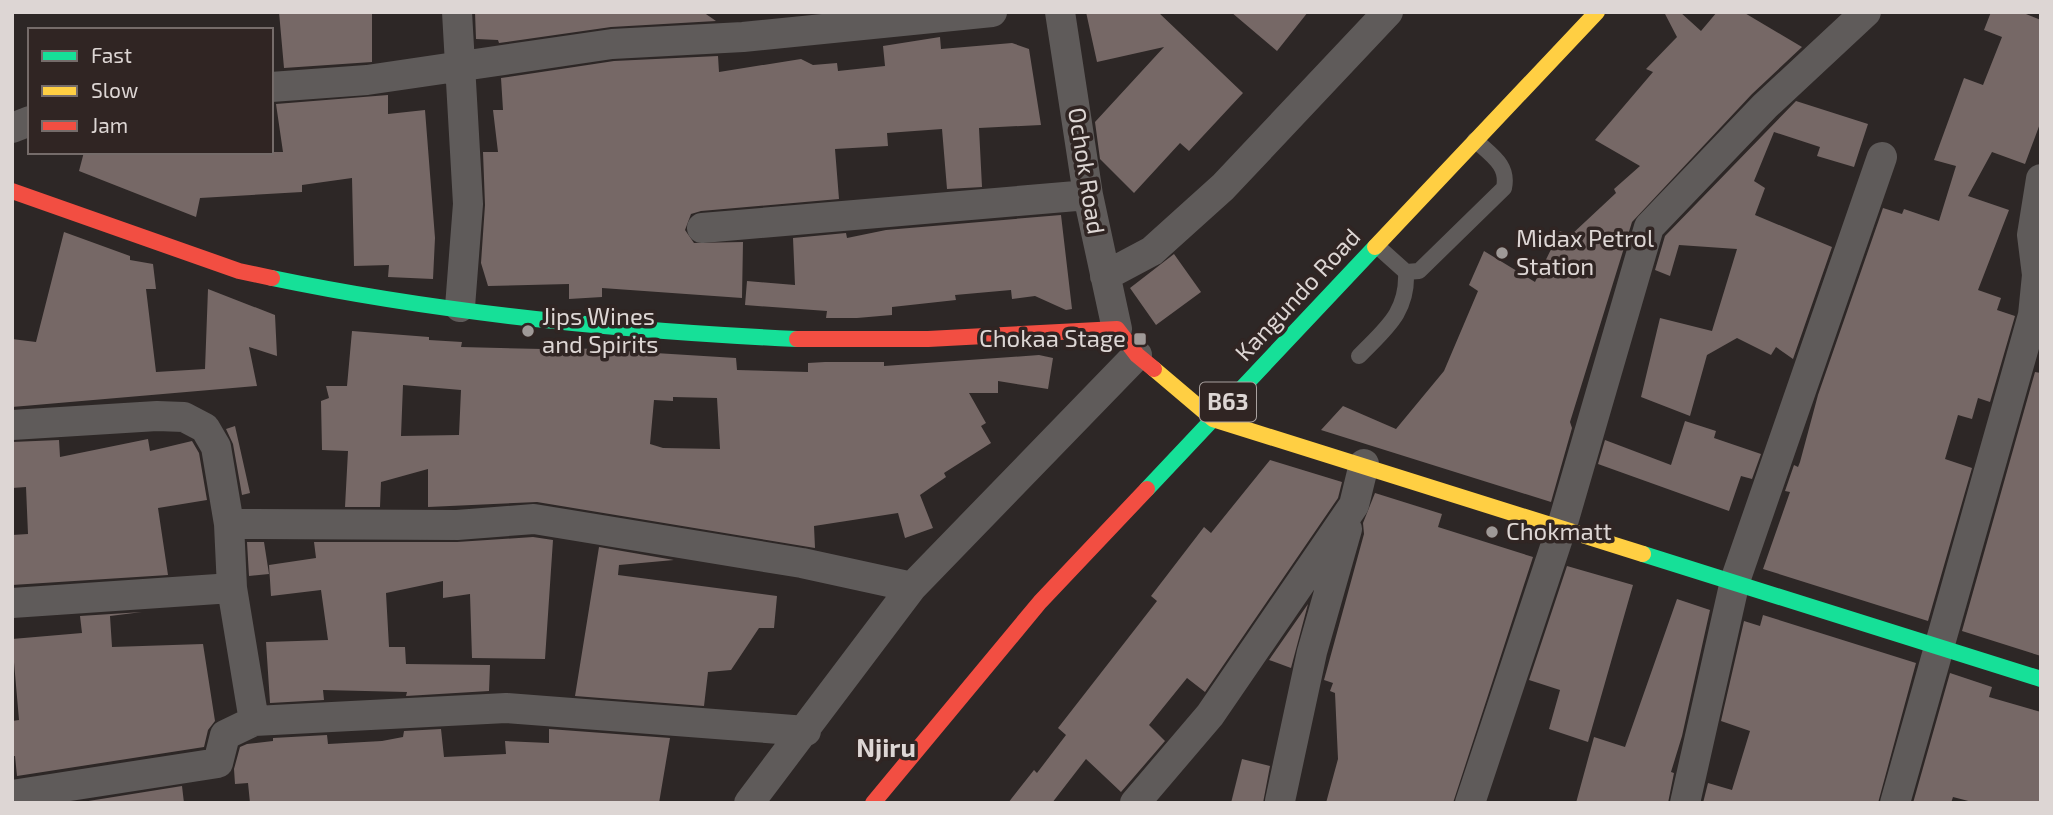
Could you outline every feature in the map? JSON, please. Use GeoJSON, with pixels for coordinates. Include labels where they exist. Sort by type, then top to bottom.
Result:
{"type":"FeatureCollection","features":[{"type":"Feature","properties":{"kind":"main road","name":"Kangundo Road"},"geometry":{"type":"LineString","coordinates":[[873,803],[1040,602],[1597,12]]}},
{"type":"Feature","properties":{"kind":"main road"},"geometry":{"type":"LineString","coordinates":[[12,191],[239,271],[369,298],[646,331],[808,340],[928,339],[1117,329],[1137,355],[1213,419],[1364,464],[1402,480],[1562,526],[2041,679]]}},
{"type":"Feature","properties":{"kind":"street"},"geometry":{"type":"LineString","coordinates":[[457,12],[468,204],[460,307]]}},
{"type":"Feature","properties":{"kind":"street"},"geometry":{"type":"LineString","coordinates":[[273,87],[461,68],[549,51],[612,44],[743,37],[992,12]]}},
{"type":"Feature","properties":{"kind":"street","name":"Ochok Road"},"geometry":{"type":"LineString","coordinates":[[1060,12],[1088,195],[1117,329]]}},
{"type":"Feature","properties":{"kind":"street"},"geometry":{"type":"LineString","coordinates":[[1105,276],[1152,251],[1223,187],[1388,12]]}},
{"type":"Feature","properties":{"kind":"street"},"geometry":{"type":"LineString","coordinates":[[1470,803],[1562,526],[1649,226],[1765,106],[1866,12]]}},
{"type":"Feature","properties":{"kind":"street"},"geometry":{"type":"LineString","coordinates":[[1685,803],[1735,581],[1882,157]]}},
{"type":"Feature","properties":{"kind":"street"},"geometry":{"type":"LineString","coordinates":[[1895,803],[1937,646],[2033,316],[2037,275],[2032,235],[2041,179]]}},
{"type":"Feature","properties":{"kind":"street"},"geometry":{"type":"LineString","coordinates":[[702,228],[1088,195]]}},
{"type":"Feature","properties":{"kind":"street"},"geometry":{"type":"LineString","coordinates":[[749,803],[806,731],[912,587],[1137,355]]}},
{"type":"Feature","properties":{"kind":"street"},"geometry":{"type":"LineString","coordinates":[[12,425],[114,417],[184,417],[205,429],[216,447],[229,524],[232,588],[254,721]]}},
{"type":"Feature","properties":{"kind":"street"},"geometry":{"type":"LineString","coordinates":[[1280,802],[1312,652],[1364,464]]}},
{"type":"Feature","properties":{"kind":"street"},"geometry":{"type":"LineString","coordinates":[[1135,803],[1210,715],[1354,505]]}},
{"type":"Feature","properties":{"kind":"street"},"geometry":{"type":"LineString","coordinates":[[229,524],[457,525],[534,519],[802,563],[912,587]]}},
{"type":"Feature","properties":{"kind":"street"},"geometry":{"type":"LineString","coordinates":[[12,603],[232,588]]}},
{"type":"Feature","properties":{"kind":"street"},"geometry":{"type":"LineString","coordinates":[[12,795],[218,763],[226,735],[254,721],[506,708],[806,731]]}},
{"type":"Feature","properties":{"kind":"lane"},"geometry":{"type":"LineString","coordinates":[[1406,272],[1419,271],[1504,188],[1507,175],[1503,167],[1475,140]]}},
{"type":"Feature","properties":{"kind":"lane"},"geometry":{"type":"LineString","coordinates":[[1359,356],[1396,317],[1407,292],[1406,272],[1376,245]]}},
{"type":"Feature","properties":{"kind":"building"},"geometry":{"type":"Polygon","coordinates":[[[279,12],[372,12],[372,62],[284,68],[279,12]]]}},
{"type":"Feature","properties":{"kind":"building"},"geometry":{"type":"Polygon","coordinates":[[[475,12],[703,12],[716,21],[611,27],[499,43],[498,40],[476,39],[475,12]]]}},
{"type":"Feature","properties":{"kind":"building"},"geometry":{"type":"Polygon","coordinates":[[[1086,12],[1158,12],[1243,93],[1189,151],[1180,143],[1134,193],[1100,159],[1095,122],[1164,47],[1097,62],[1086,12]]]}},
{"type":"Feature","properties":{"kind":"building"},"geometry":{"type":"Polygon","coordinates":[[[1231,12],[1308,12],[1277,51],[1231,12]]]}},
{"type":"Feature","properties":{"kind":"building"},"geometry":{"type":"Polygon","coordinates":[[[1664,12],[1680,12],[1701,31],[1717,12],[1743,12],[1802,47],[1752,94],[1632,222],[1570,422],[1572,428],[1551,502],[1321,430],[1343,406],[1396,429],[1444,371],[1478,291],[1469,285],[1484,251],[1535,282],[1560,231],[1571,235],[1616,193],[1614,189],[1640,166],[1595,140],[1653,72],[1646,69],[1677,37],[1664,12]]]}},
{"type":"Feature","properties":{"kind":"building"},"geometry":{"type":"Polygon","coordinates":[[[1991,12],[2021,12],[2041,20],[2041,121],[2025,164],[1992,152],[1968,196],[2009,210],[1978,290],[2001,298],[1997,310],[2015,316],[1990,402],[1978,398],[1972,419],[1958,415],[1945,459],[1972,468],[1928,621],[1763,569],[1790,492],[1785,491],[1794,465],[1798,467],[1800,462],[1818,395],[1883,208],[1902,214],[1904,209],[1939,221],[1956,166],[1934,160],[1964,78],[1983,85],[2002,37],[1984,30],[1991,12]]]}},
{"type":"Feature","properties":{"kind":"building"},"geometry":{"type":"Polygon","coordinates":[[[940,37],[941,49],[1012,43],[1029,49],[1041,125],[979,128],[982,187],[947,189],[942,129],[887,133],[888,146],[835,149],[839,199],[691,214],[685,230],[694,243],[743,242],[742,298],[602,288],[602,297],[569,299],[569,284],[488,286],[481,263],[485,205],[483,152],[498,152],[493,110],[503,110],[501,78],[614,61],[718,56],[719,72],[801,59],[813,65],[837,63],[838,71],[885,66],[883,46],[940,37]]]}},
{"type":"Feature","properties":{"kind":"building"},"geometry":{"type":"Polygon","coordinates":[[[388,95],[388,114],[425,110],[435,238],[433,279],[388,277],[389,265],[354,266],[352,178],[302,185],[302,192],[200,198],[196,217],[79,171],[83,154],[283,152],[276,104],[388,95]]]}},
{"type":"Feature","properties":{"kind":"building"},"geometry":{"type":"Polygon","coordinates":[[[1796,101],[1868,124],[1854,167],[1817,156],[1820,147],[1774,132],[1754,181],[1765,188],[1755,215],[1832,247],[1793,359],[1776,347],[1771,355],[1737,338],[1707,355],[1690,416],[1641,397],[1660,318],[1712,331],[1737,249],[1679,245],[1670,276],[1655,270],[1665,236],[1796,101]]]}},
{"type":"Feature","properties":{"kind":"building"},"geometry":{"type":"Polygon","coordinates":[[[1061,215],[1072,309],[1066,310],[1035,296],[1012,299],[1011,290],[955,295],[956,300],[892,307],[892,315],[857,318],[826,318],[827,311],[745,305],[747,281],[795,285],[793,238],[846,233],[847,238],[886,230],[1061,215]]]}},
{"type":"Feature","properties":{"kind":"building"},"geometry":{"type":"Polygon","coordinates":[[[64,232],[130,256],[130,260],[153,264],[156,289],[146,289],[156,372],[205,369],[208,289],[275,315],[277,356],[249,347],[257,386],[12,407],[12,339],[36,342],[64,232]]]}},
{"type":"Feature","properties":{"kind":"building"},"geometry":{"type":"Polygon","coordinates":[[[1174,254],[1201,292],[1156,325],[1130,288],[1174,254]]]}},
{"type":"Feature","properties":{"kind":"building"},"geometry":{"type":"Polygon","coordinates":[[[352,331],[429,337],[429,340],[462,342],[461,347],[542,349],[542,346],[736,358],[737,370],[808,372],[808,363],[825,362],[884,362],[884,366],[1039,355],[1053,358],[1048,389],[998,381],[998,393],[969,393],[986,423],[981,426],[991,443],[944,473],[946,477],[920,495],[933,528],[905,538],[898,513],[814,526],[815,548],[537,502],[428,507],[428,469],[381,482],[380,507],[345,507],[348,451],[322,450],[321,401],[329,398],[326,386],[347,386],[352,331]],[[403,385],[401,436],[459,435],[461,390],[403,385]],[[673,397],[673,401],[654,400],[650,444],[663,448],[720,449],[717,398],[673,397]]]}},
{"type":"Feature","properties":{"kind":"building"},"geometry":{"type":"Polygon","coordinates":[[[2035,372],[2041,373],[2041,656],[1962,631],[2035,372]]]}},
{"type":"Feature","properties":{"kind":"building"},"geometry":{"type":"Polygon","coordinates":[[[1685,421],[1716,431],[1714,438],[1761,454],[1752,479],[1741,476],[1729,511],[1598,464],[1605,440],[1671,465],[1685,421]]]}},
{"type":"Feature","properties":{"kind":"building"},"geometry":{"type":"Polygon","coordinates":[[[235,426],[250,493],[242,495],[233,444],[226,429],[235,426]]]}},
{"type":"Feature","properties":{"kind":"building"},"geometry":{"type":"Polygon","coordinates":[[[148,439],[150,451],[192,441],[199,453],[207,500],[158,508],[168,575],[12,585],[12,535],[28,534],[26,487],[12,488],[12,442],[59,440],[60,457],[148,439]]]}},
{"type":"Feature","properties":{"kind":"building"},"geometry":{"type":"Polygon","coordinates":[[[1270,460],[1342,482],[1338,498],[1205,692],[1187,678],[1149,725],[1165,741],[1121,792],[1086,759],[1052,803],[1008,803],[1034,770],[1037,773],[1066,735],[1058,728],[1157,601],[1151,596],[1204,527],[1211,533],[1270,460]]]}},
{"type":"Feature","properties":{"kind":"building"},"geometry":{"type":"Polygon","coordinates":[[[1375,493],[1442,514],[1438,527],[1533,557],[1453,803],[1326,803],[1338,759],[1335,693],[1330,691],[1333,683],[1324,680],[1364,534],[1363,523],[1375,493]]]}},
{"type":"Feature","properties":{"kind":"building"},"geometry":{"type":"Polygon","coordinates":[[[533,537],[553,540],[545,659],[472,658],[470,594],[443,598],[443,581],[386,593],[389,647],[405,647],[406,664],[490,665],[489,691],[406,696],[407,692],[323,690],[324,700],[270,703],[266,642],[328,640],[321,590],[271,596],[269,565],[316,558],[314,542],[457,542],[533,537]]]}},
{"type":"Feature","properties":{"kind":"building"},"geometry":{"type":"Polygon","coordinates":[[[247,542],[264,542],[269,574],[249,576],[247,542]]]}},
{"type":"Feature","properties":{"kind":"building"},"geometry":{"type":"Polygon","coordinates":[[[599,547],[674,560],[619,565],[618,575],[777,596],[774,628],[759,628],[731,670],[708,672],[704,706],[575,696],[599,547]]]}},
{"type":"Feature","properties":{"kind":"building"},"geometry":{"type":"Polygon","coordinates":[[[1567,566],[1633,585],[1588,742],[1549,729],[1560,690],[1529,680],[1567,566]]]}},
{"type":"Feature","properties":{"kind":"building"},"geometry":{"type":"Polygon","coordinates":[[[1677,599],[1710,610],[1682,736],[1671,772],[1674,773],[1668,803],[1576,803],[1594,737],[1625,747],[1677,599]]]}},
{"type":"Feature","properties":{"kind":"building"},"geometry":{"type":"Polygon","coordinates":[[[1308,604],[1291,668],[1269,660],[1308,604]]]}},
{"type":"Feature","properties":{"kind":"building"},"geometry":{"type":"Polygon","coordinates":[[[142,612],[110,616],[112,647],[203,644],[215,721],[208,730],[204,747],[17,776],[15,756],[12,756],[12,721],[19,720],[12,639],[82,633],[80,616],[142,612]]]}},
{"type":"Feature","properties":{"kind":"building"},"geometry":{"type":"Polygon","coordinates":[[[1763,615],[1916,663],[1878,803],[1703,803],[1708,783],[1732,790],[1750,731],[1721,721],[1744,621],[1760,626],[1763,615]]]}},
{"type":"Feature","properties":{"kind":"building"},"geometry":{"type":"Polygon","coordinates":[[[1950,673],[1992,687],[1989,697],[2041,712],[2041,803],[1976,803],[1953,797],[1951,803],[1913,803],[1950,673]]]}},
{"type":"Feature","properties":{"kind":"building"},"geometry":{"type":"Polygon","coordinates":[[[441,729],[444,757],[506,754],[505,741],[549,743],[549,729],[670,738],[659,803],[250,803],[248,783],[235,784],[234,769],[240,747],[247,744],[273,741],[273,738],[327,735],[328,744],[382,741],[403,737],[404,731],[441,729]]]}},
{"type":"Feature","properties":{"kind":"building"},"geometry":{"type":"Polygon","coordinates":[[[1242,759],[1270,766],[1263,803],[1231,803],[1242,759]]]}},
{"type":"Feature","properties":{"kind":"building"},"geometry":{"type":"Polygon","coordinates":[[[182,786],[184,803],[76,803],[182,786]]]}},
{"type":"Feature","properties":{"kind":"traffic: fast"},"geometry":{"type":"LineString","coordinates":[[1147,489],[1375,247]]}},
{"type":"Feature","properties":{"kind":"traffic: fast"},"geometry":{"type":"LineString","coordinates":[[272,278],[402,302],[533,319],[797,339]]}},
{"type":"Feature","properties":{"kind":"traffic: fast"},"geometry":{"type":"LineString","coordinates":[[1643,554],[2041,679]]}},
{"type":"Feature","properties":{"kind":"traffic: slow"},"geometry":{"type":"LineString","coordinates":[[1375,247],[1597,12]]}},
{"type":"Feature","properties":{"kind":"traffic: slow"},"geometry":{"type":"LineString","coordinates":[[1154,369],[1213,419],[1643,554]]}},
{"type":"Feature","properties":{"kind":"traffic: jam"},"geometry":{"type":"LineString","coordinates":[[12,191],[239,271],[272,278]]}},
{"type":"Feature","properties":{"kind":"traffic: jam"},"geometry":{"type":"LineString","coordinates":[[797,339],[928,339],[1117,329],[1137,355],[1154,369]]}},
{"type":"Feature","properties":{"kind":"traffic: jam"},"geometry":{"type":"LineString","coordinates":[[873,803],[1040,602],[1147,489]]}},
{"type":"Feature","properties":{"kind":"place","name":"Midax Petrol Station"},"geometry":{"type":"Point","coordinates":[1502,253]}},
{"type":"Feature","properties":{"kind":"place","name":"Jips Wines and Spirits"},"geometry":{"type":"Point","coordinates":[528,331]}},
{"type":"Feature","properties":{"kind":"place","name":"Chokaa Stage"},"geometry":{"type":"Point","coordinates":[1140,339]}},
{"type":"Feature","properties":{"kind":"place","name":"Chokmatt"},"geometry":{"type":"Point","coordinates":[1492,532]}},
{"type":"Feature","properties":{"kind":"district","name":"Njiru"},"geometry":{"type":"Point","coordinates":[886,748]}}]}
